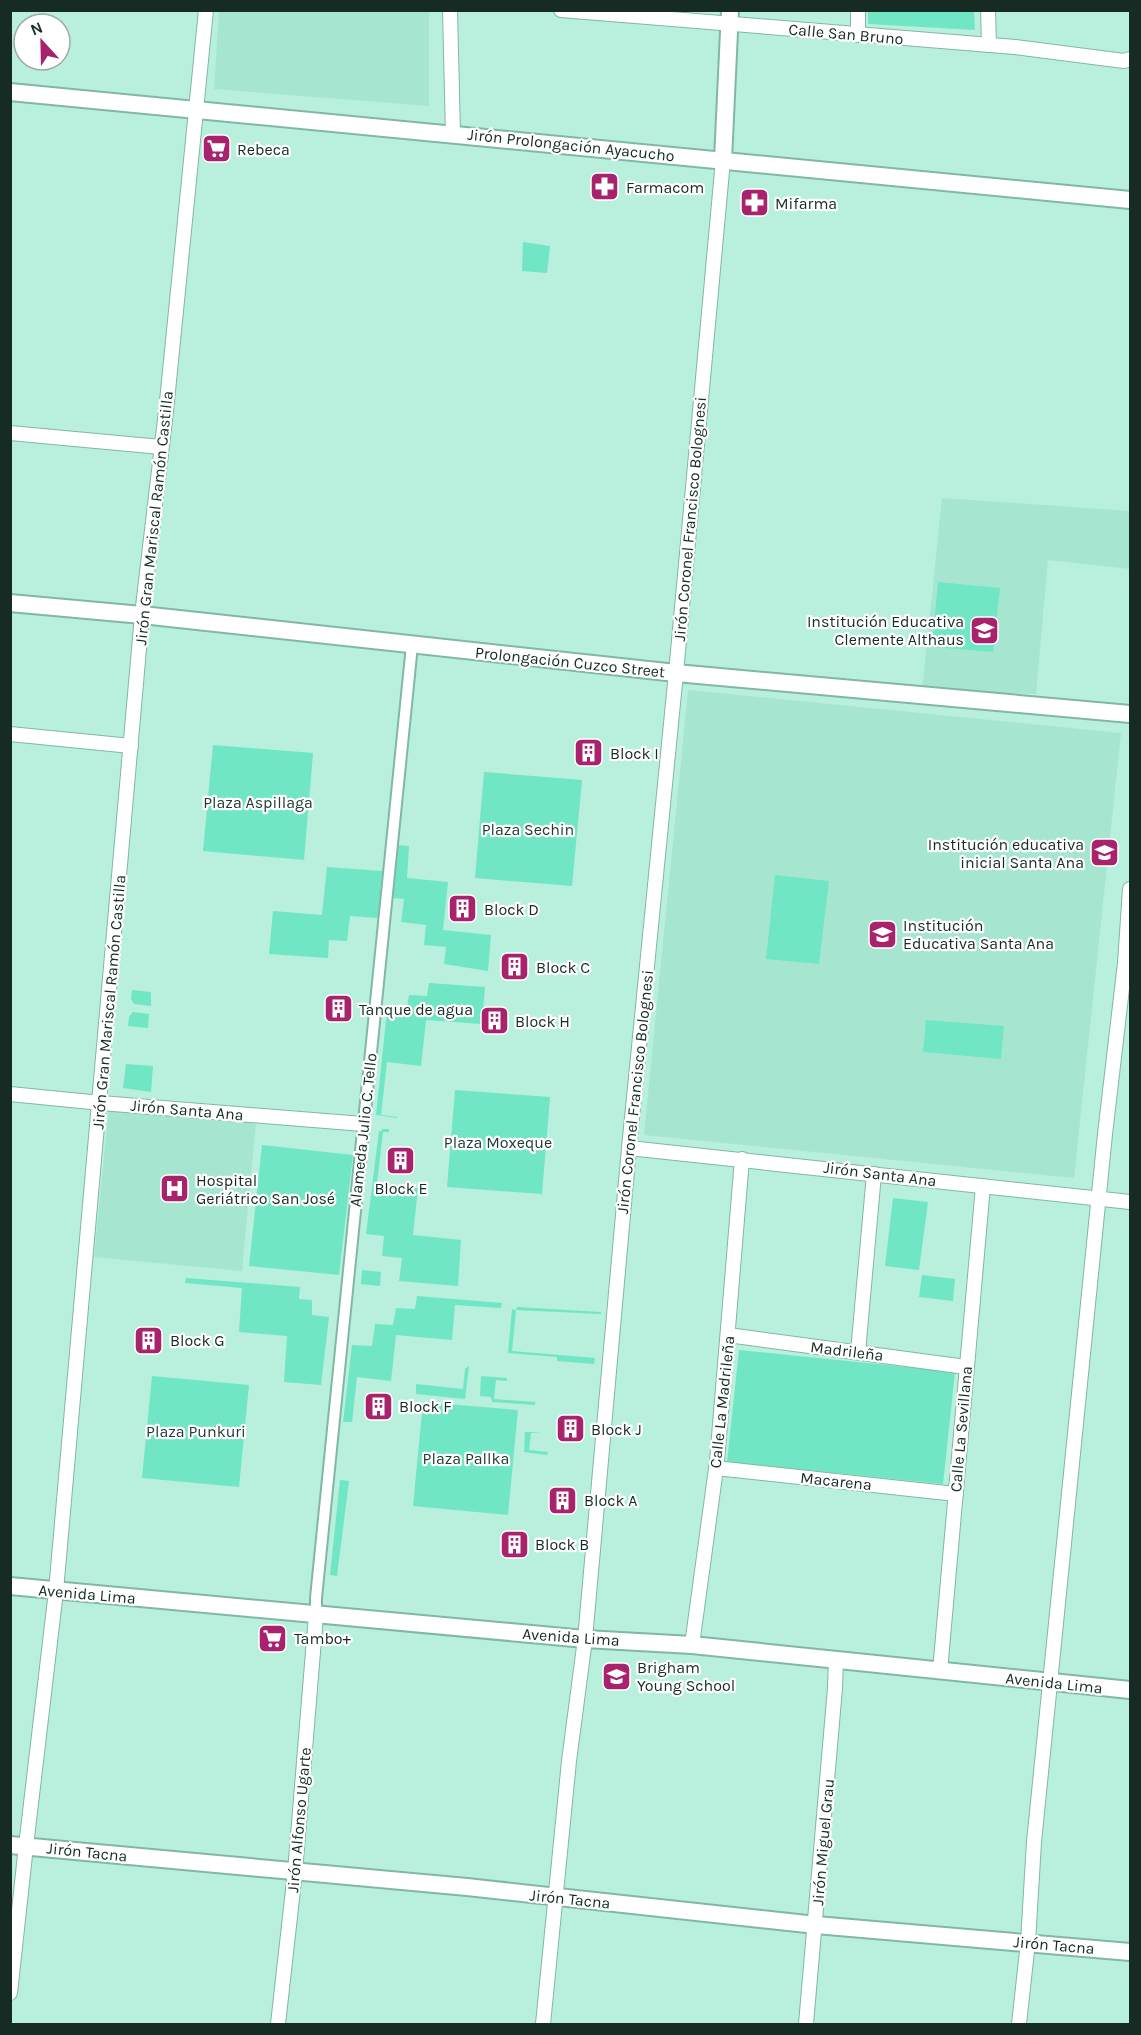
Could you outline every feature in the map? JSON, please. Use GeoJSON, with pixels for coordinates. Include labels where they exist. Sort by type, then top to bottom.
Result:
{"type":"FeatureCollection","features":[{"type":"Feature","properties":{"kind":"street","name":"Jirón Gran Mariscal Ramón Castilla"},"geometry":{"type":"LineString","coordinates":[[10,1993],[18,1846],[56,1591],[142,615],[166,411],[206,10]]}},
{"type":"Feature","properties":{"kind":"street"},"geometry":{"type":"LineString","coordinates":[[450,10],[453,134]]}},
{"type":"Feature","properties":{"kind":"street"},"geometry":{"type":"LineString","coordinates":[[858,10],[858,35]]}},
{"type":"Feature","properties":{"kind":"street"},"geometry":{"type":"LineString","coordinates":[[988,10],[989,45]]}},
{"type":"Feature","properties":{"kind":"street","name":"Calle San Bruno"},"geometry":{"type":"LineString","coordinates":[[570,11],[730,17],[858,35],[989,45],[1124,61],[1131,59]]}},
{"type":"Feature","properties":{"kind":"street"},"geometry":{"type":"LineString","coordinates":[[723,160],[730,17]]}},
{"type":"Feature","properties":{"kind":"street","name":"Jirón Prolongación Ayacucho"},"geometry":{"type":"LineString","coordinates":[[10,92],[1131,200]]}},
{"type":"Feature","properties":{"kind":"street","name":"Jirón Coronel Francisco Bolognesi"},"geometry":{"type":"LineString","coordinates":[[543,2025],[555,1898],[585,1639],[629,1148],[723,160]]}},
{"type":"Feature","properties":{"kind":"street"},"geometry":{"type":"LineString","coordinates":[[10,433],[161,447]]}},
{"type":"Feature","properties":{"kind":"street","name":"Prolongación Cuzco Street"},"geometry":{"type":"LineString","coordinates":[[10,603],[142,615],[676,673],[1131,714]]}},
{"type":"Feature","properties":{"kind":"street","name":"Alameda Julio C. Tello"},"geometry":{"type":"LineString","coordinates":[[316,1615],[412,645]]}},
{"type":"Feature","properties":{"kind":"street"},"geometry":{"type":"LineString","coordinates":[[10,734],[131,746]]}},
{"type":"Feature","properties":{"kind":"street"},"geometry":{"type":"LineString","coordinates":[[1019,2025],[1028,1942],[1034,1842],[1099,1198],[1128,963],[1131,889]]}},
{"type":"Feature","properties":{"kind":"street","name":"Jirón Santa Ana"},"geometry":{"type":"LineString","coordinates":[[10,1094],[363,1124]]}},
{"type":"Feature","properties":{"kind":"street","name":"Jirón Santa Ana"},"geometry":{"type":"LineString","coordinates":[[629,1148],[1131,1202]]}},
{"type":"Feature","properties":{"kind":"street","name":"Calle La Madrileña"},"geometry":{"type":"LineString","coordinates":[[692,1645],[716,1468],[742,1159]]}},
{"type":"Feature","properties":{"kind":"street"},"geometry":{"type":"LineString","coordinates":[[858,1352],[874,1174]]}},
{"type":"Feature","properties":{"kind":"street","name":"Calle La Sevillana"},"geometry":{"type":"LineString","coordinates":[[940,1671],[983,1186]]}},
{"type":"Feature","properties":{"kind":"street","name":"Madrileña"},"geometry":{"type":"LineString","coordinates":[[728,1335],[966,1367]]}},
{"type":"Feature","properties":{"kind":"street","name":"Macarena"},"geometry":{"type":"LineString","coordinates":[[716,1468],[956,1494]]}},
{"type":"Feature","properties":{"kind":"street","name":"Avenida Lima"},"geometry":{"type":"LineString","coordinates":[[10,1586],[585,1639],[692,1645],[1131,1690]]}},
{"type":"Feature","properties":{"kind":"street","name":"Jirón Alfonso Ugarte"},"geometry":{"type":"LineString","coordinates":[[278,2025],[295,1872],[316,1615]]}},
{"type":"Feature","properties":{"kind":"street","name":"Jirón Miguel Grau"},"geometry":{"type":"LineString","coordinates":[[806,2025],[836,1688],[836,1660]]}},
{"type":"Feature","properties":{"kind":"street","name":"Jirón Tacna"},"geometry":{"type":"LineString","coordinates":[[18,1846],[467,1887],[816,1925],[1131,1952]]}},
{"type":"Feature","properties":{"kind":"shaded area"},"geometry":{"type":"Polygon","coordinates":[[[219,11],[429,11],[429,106],[214,89],[219,11]]]}},
{"type":"Feature","properties":{"kind":"shaded area","name":"Institución Educativa Clemente Althaus"},"geometry":{"type":"Polygon","coordinates":[[[942,498],[1130,511],[1130,569],[1048,560],[1036,694],[922,691],[942,498]]]}},
{"type":"Feature","properties":{"kind":"shaded area","name":"Institución Educativa Santa Ana"},"geometry":{"type":"Polygon","coordinates":[[[688,690],[1121,733],[1074,1178],[644,1135],[688,690]]]}},
{"type":"Feature","properties":{"kind":"shaded area","name":"Hospital Geriátrico San José"},"geometry":{"type":"Polygon","coordinates":[[[109,1107],[256,1121],[242,1271],[94,1257],[109,1107]]]}},
{"type":"Feature","properties":{"kind":"green space"},"geometry":{"type":"Polygon","coordinates":[[[868,11],[974,11],[975,30],[868,24],[868,11]]]}},
{"type":"Feature","properties":{"kind":"green space"},"geometry":{"type":"Polygon","coordinates":[[[523,242],[550,246],[547,273],[522,271],[523,242]]]}},
{"type":"Feature","properties":{"kind":"green space"},"geometry":{"type":"Polygon","coordinates":[[[938,582],[1000,588],[993,652],[932,647],[938,582]]]}},
{"type":"Feature","properties":{"kind":"green space","name":"Plaza Aspillaga"},"geometry":{"type":"Polygon","coordinates":[[[213,745],[313,753],[304,860],[203,851],[213,745]]]}},
{"type":"Feature","properties":{"kind":"green space","name":"Plaza Sechin"},"geometry":{"type":"Polygon","coordinates":[[[484,772],[582,780],[572,886],[475,878],[484,772]]]}},
{"type":"Feature","properties":{"kind":"green space"},"geometry":{"type":"Polygon","coordinates":[[[397,845],[409,846],[407,878],[448,882],[443,930],[491,935],[488,971],[444,964],[446,947],[424,945],[426,925],[401,922],[404,899],[393,898],[397,845]]]}},
{"type":"Feature","properties":{"kind":"green space"},"geometry":{"type":"Polygon","coordinates":[[[327,867],[382,871],[378,918],[350,916],[347,941],[329,940],[328,958],[269,954],[273,911],[322,915],[327,867]]]}},
{"type":"Feature","properties":{"kind":"green space"},"geometry":{"type":"Polygon","coordinates":[[[775,875],[829,881],[819,964],[766,959],[775,875]]]}},
{"type":"Feature","properties":{"kind":"green space"},"geometry":{"type":"Polygon","coordinates":[[[429,983],[485,987],[482,1024],[426,1020],[421,1066],[387,1062],[381,1115],[397,1118],[376,1115],[387,1011],[406,1012],[409,995],[427,996],[429,983]]]}},
{"type":"Feature","properties":{"kind":"green space"},"geometry":{"type":"Polygon","coordinates":[[[132,990],[151,992],[151,1006],[134,1004],[131,999],[132,990]]]}},
{"type":"Feature","properties":{"kind":"green space"},"geometry":{"type":"Polygon","coordinates":[[[133,1012],[149,1014],[148,1028],[128,1026],[129,1017],[133,1012]]]}},
{"type":"Feature","properties":{"kind":"green space"},"geometry":{"type":"Polygon","coordinates":[[[926,1020],[1004,1026],[1001,1059],[923,1052],[926,1020]]]}},
{"type":"Feature","properties":{"kind":"green space"},"geometry":{"type":"Polygon","coordinates":[[[126,1064],[153,1066],[151,1092],[123,1088],[126,1064]]]}},
{"type":"Feature","properties":{"kind":"green space","name":"Plaza Moxeque"},"geometry":{"type":"Polygon","coordinates":[[[455,1090],[550,1097],[542,1194],[447,1187],[455,1090]]]}},
{"type":"Feature","properties":{"kind":"green space"},"geometry":{"type":"Polygon","coordinates":[[[389,1129],[389,1132],[383,1132],[377,1183],[418,1188],[413,1235],[461,1240],[458,1286],[399,1281],[402,1258],[382,1256],[384,1236],[366,1234],[379,1131],[389,1129]]]}},
{"type":"Feature","properties":{"kind":"green space"},"geometry":{"type":"Polygon","coordinates":[[[262,1145],[353,1155],[339,1275],[249,1266],[262,1145]]]}},
{"type":"Feature","properties":{"kind":"green space"},"geometry":{"type":"Polygon","coordinates":[[[893,1198],[928,1202],[919,1270],[885,1266],[893,1198]]]}},
{"type":"Feature","properties":{"kind":"green space"},"geometry":{"type":"Polygon","coordinates":[[[362,1270],[381,1272],[380,1286],[361,1284],[362,1270]]]}},
{"type":"Feature","properties":{"kind":"green space"},"geometry":{"type":"Polygon","coordinates":[[[922,1275],[955,1279],[953,1301],[919,1297],[922,1275]]]}},
{"type":"Feature","properties":{"kind":"green space"},"geometry":{"type":"Polygon","coordinates":[[[186,1278],[300,1287],[299,1299],[312,1300],[312,1315],[329,1317],[321,1385],[284,1382],[287,1336],[239,1332],[242,1288],[185,1283],[186,1278]]]}},
{"type":"Feature","properties":{"kind":"green space"},"geometry":{"type":"Polygon","coordinates":[[[417,1296],[502,1303],[501,1308],[455,1305],[452,1340],[396,1335],[391,1381],[357,1377],[352,1422],[343,1422],[352,1345],[372,1346],[375,1324],[393,1325],[396,1308],[415,1309],[417,1296]]]}},
{"type":"Feature","properties":{"kind":"green space"},"geometry":{"type":"Polygon","coordinates":[[[517,1307],[601,1312],[601,1314],[516,1310],[517,1307]]]}},
{"type":"Feature","properties":{"kind":"green space"},"geometry":{"type":"Polygon","coordinates":[[[512,1309],[516,1310],[512,1351],[595,1358],[594,1364],[557,1361],[557,1357],[508,1353],[512,1309]]]}},
{"type":"Feature","properties":{"kind":"green space"},"geometry":{"type":"Polygon","coordinates":[[[739,1350],[955,1372],[943,1484],[727,1462],[739,1350]]]}},
{"type":"Feature","properties":{"kind":"green space"},"geometry":{"type":"Polygon","coordinates":[[[469,1366],[465,1399],[416,1394],[416,1384],[463,1389],[465,1369],[469,1366]]]}},
{"type":"Feature","properties":{"kind":"green space","name":"Plaza Punkuri"},"geometry":{"type":"Polygon","coordinates":[[[152,1376],[249,1385],[239,1487],[142,1478],[152,1376]]]}},
{"type":"Feature","properties":{"kind":"green space"},"geometry":{"type":"Polygon","coordinates":[[[481,1376],[507,1378],[507,1381],[496,1380],[494,1399],[535,1402],[535,1405],[492,1402],[491,1397],[480,1396],[481,1376]]]}},
{"type":"Feature","properties":{"kind":"green space","name":"Plaza Pallka"},"geometry":{"type":"Polygon","coordinates":[[[423,1402],[518,1410],[508,1515],[413,1506],[423,1402]]]}},
{"type":"Feature","properties":{"kind":"green space"},"geometry":{"type":"Polygon","coordinates":[[[525,1432],[541,1432],[531,1433],[529,1450],[548,1452],[547,1455],[524,1452],[525,1432]]]}},
{"type":"Feature","properties":{"kind":"green space"},"geometry":{"type":"Polygon","coordinates":[[[340,1480],[349,1481],[337,1576],[330,1575],[340,1480]]]}},
{"type":"Feature","properties":{"kind":"place","name":"Rebeca"},"geometry":{"type":"Point","coordinates":[216,149]}},
{"type":"Feature","properties":{"kind":"place","name":"Farmacom"},"geometry":{"type":"Point","coordinates":[605,187]}},
{"type":"Feature","properties":{"kind":"place","name":"Mifarma"},"geometry":{"type":"Point","coordinates":[754,203]}},
{"type":"Feature","properties":{"kind":"place","name":"Institución Educativa Clemente Althaus"},"geometry":{"type":"Point","coordinates":[985,630]}},
{"type":"Feature","properties":{"kind":"place","name":"Block I"},"geometry":{"type":"Point","coordinates":[589,753]}},
{"type":"Feature","properties":{"kind":"place","name":"Institución educativa inicial Santa Ana"},"geometry":{"type":"Point","coordinates":[1105,853]}},
{"type":"Feature","properties":{"kind":"place","name":"Block D"},"geometry":{"type":"Point","coordinates":[463,909]}},
{"type":"Feature","properties":{"kind":"place","name":"Institución Educativa Santa Ana"},"geometry":{"type":"Point","coordinates":[882,934]}},
{"type":"Feature","properties":{"kind":"place","name":"Block C"},"geometry":{"type":"Point","coordinates":[515,967]}},
{"type":"Feature","properties":{"kind":"place","name":"Tanque de agua"},"geometry":{"type":"Point","coordinates":[338,1009]}},
{"type":"Feature","properties":{"kind":"place","name":"Block H"},"geometry":{"type":"Point","coordinates":[494,1021]}},
{"type":"Feature","properties":{"kind":"place","name":"Block E"},"geometry":{"type":"Point","coordinates":[401,1160]}},
{"type":"Feature","properties":{"kind":"place","name":"Hospital Geriátrico San José"},"geometry":{"type":"Point","coordinates":[175,1189]}},
{"type":"Feature","properties":{"kind":"place","name":"Block G"},"geometry":{"type":"Point","coordinates":[149,1340]}},
{"type":"Feature","properties":{"kind":"place","name":"Block F"},"geometry":{"type":"Point","coordinates":[378,1406]}},
{"type":"Feature","properties":{"kind":"place","name":"Block J"},"geometry":{"type":"Point","coordinates":[570,1429]}},
{"type":"Feature","properties":{"kind":"place","name":"Block A"},"geometry":{"type":"Point","coordinates":[563,1500]}},
{"type":"Feature","properties":{"kind":"place","name":"Block B"},"geometry":{"type":"Point","coordinates":[514,1544]}},
{"type":"Feature","properties":{"kind":"place","name":"Tambo+"},"geometry":{"type":"Point","coordinates":[273,1638]}},
{"type":"Feature","properties":{"kind":"place","name":"Brigham Young School"},"geometry":{"type":"Point","coordinates":[616,1676]}}]}
